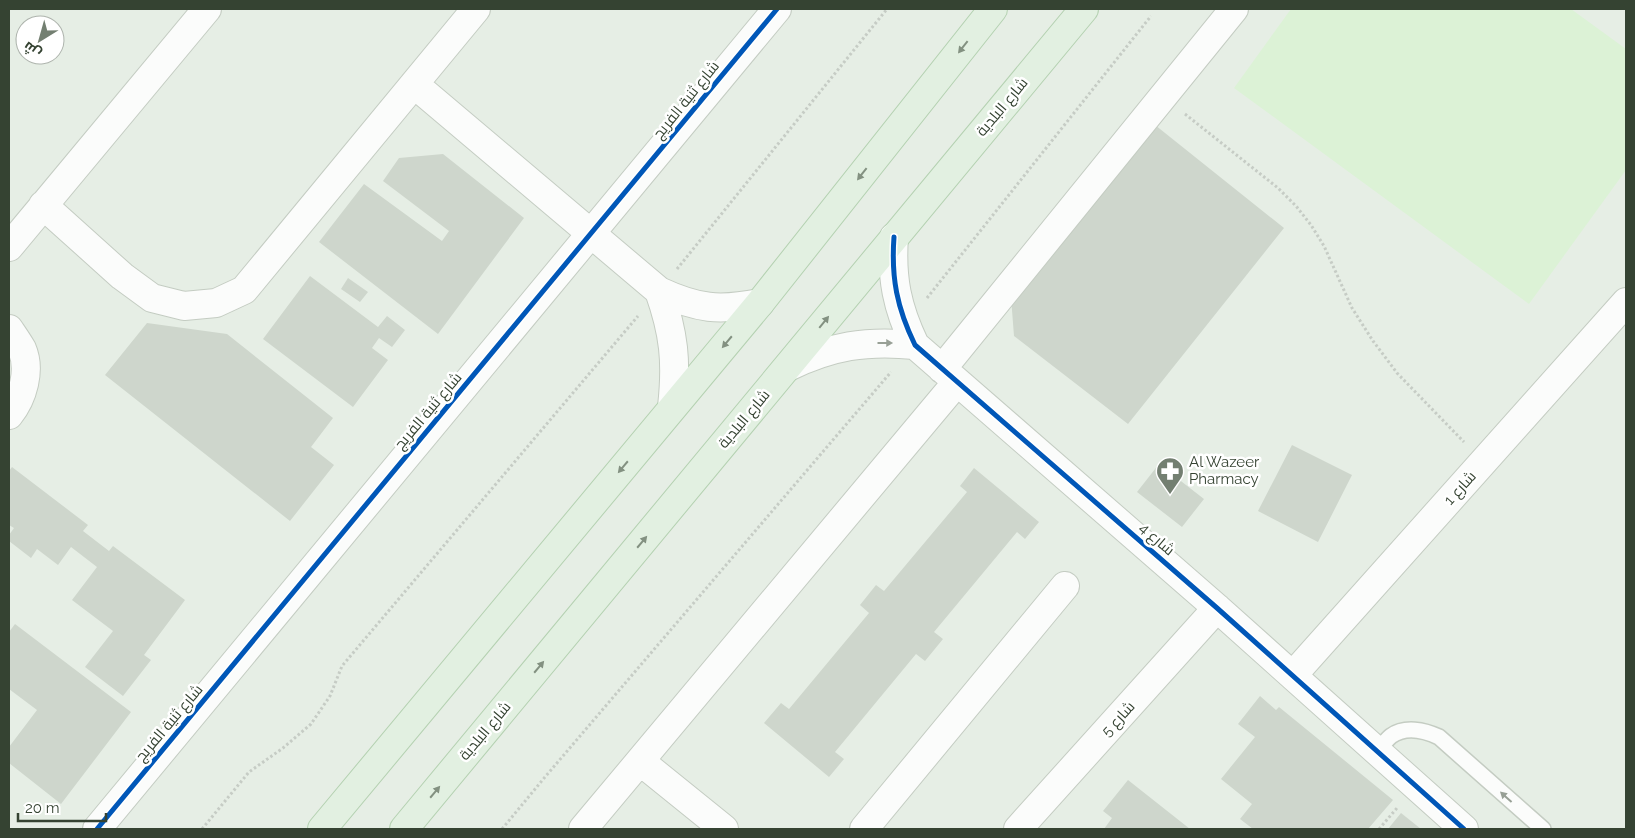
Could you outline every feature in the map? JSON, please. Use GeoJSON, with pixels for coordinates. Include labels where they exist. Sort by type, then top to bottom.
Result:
{"type":"FeatureCollection","features":[{"type":"Feature","properties":{"kind":"main road"},"geometry":{"type":"LineString","coordinates":[[322,829],[760,303],[993,9]]}},
{"type":"Feature","properties":{"kind":"main road","name":"شارع البلدية"},"geometry":{"type":"LineString","coordinates":[[404,829],[1084,9]]}},
{"type":"Feature","properties":{"kind":"street"},"geometry":{"type":"LineString","coordinates":[[9,247],[206,9]]}},
{"type":"Feature","properties":{"kind":"street"},"geometry":{"type":"LineString","coordinates":[[43,205],[122,276],[152,298],[184,306],[216,303],[244,290],[476,9]]}},
{"type":"Feature","properties":{"kind":"street","name":"شارع ثنية الفريج"},"geometry":{"type":"LineString","coordinates":[[97,829],[777,9]]}},
{"type":"Feature","properties":{"kind":"street"},"geometry":{"type":"LineString","coordinates":[[583,829],[640,761],[949,376],[1163,97],[1234,9]]}},
{"type":"Feature","properties":{"kind":"street"},"geometry":{"type":"LineString","coordinates":[[414,84],[659,290],[683,302],[709,308],[735,308],[760,303]]}},
{"type":"Feature","properties":{"kind":"street"},"geometry":{"type":"LineString","coordinates":[[788,367],[811,356],[836,348],[862,343],[889,342],[910,335],[898,304],[894,282],[892,260],[894,237]]}},
{"type":"Feature","properties":{"kind":"street"},"geometry":{"type":"LineString","coordinates":[[659,290],[669,319],[674,348],[676,378],[672,407]]}},
{"type":"Feature","properties":{"kind":"street","name":"شارع 1"},"geometry":{"type":"LineString","coordinates":[[1293,675],[1626,302]]}},
{"type":"Feature","properties":{"kind":"street"},"geometry":{"type":"LineString","coordinates":[[9,329],[22,350],[26,371],[23,392],[9,415]]}},
{"type":"Feature","properties":{"kind":"street","name":"شارع 4"},"geometry":{"type":"LineString","coordinates":[[910,335],[949,376],[1218,608],[1464,829]]}},
{"type":"Feature","properties":{"kind":"street"},"geometry":{"type":"LineString","coordinates":[[864,829],[1065,586]]}},
{"type":"Feature","properties":{"kind":"street","name":"شارع 5"},"geometry":{"type":"LineString","coordinates":[[1018,829],[1218,608]]}},
{"type":"Feature","properties":{"kind":"street"},"geometry":{"type":"LineString","coordinates":[[640,761],[724,829]]}},
{"type":"Feature","properties":{"kind":"lane"},"geometry":{"type":"LineString","coordinates":[[1377,752],[1392,736],[1401,732],[1421,730],[1439,737],[1543,829]]}},
{"type":"Feature","properties":{"kind":"path"},"geometry":{"type":"LineString","coordinates":[[202,829],[248,772],[284,748],[311,724],[330,696],[342,666],[659,290],[887,9]]}},
{"type":"Feature","properties":{"kind":"path"},"geometry":{"type":"LineString","coordinates":[[502,829],[910,335],[1151,16]]}},
{"type":"Feature","properties":{"kind":"path"},"geometry":{"type":"LineString","coordinates":[[1163,97],[1278,188],[1296,206],[1324,246],[1352,308],[1373,341],[1397,373],[1484,461]]}},
{"type":"Feature","properties":{"kind":"shaded area"},"geometry":{"type":"Polygon","coordinates":[[[1291,9],[1571,9],[1626,49],[1626,170],[1529,304],[1234,88],[1291,9]]]}},
{"type":"Feature","properties":{"kind":"building"},"geometry":{"type":"Polygon","coordinates":[[[1150,121],[1284,228],[1128,424],[1014,336],[1011,297],[1150,121]]]}},
{"type":"Feature","properties":{"kind":"building"},"geometry":{"type":"Polygon","coordinates":[[[443,154],[524,218],[438,334],[319,242],[364,184],[442,241],[449,231],[383,181],[399,158],[443,154]]]}},
{"type":"Feature","properties":{"kind":"building"},"geometry":{"type":"Polygon","coordinates":[[[310,276],[378,327],[387,316],[405,330],[392,347],[379,338],[372,348],[388,360],[353,407],[263,339],[310,276]]]}},
{"type":"Feature","properties":{"kind":"building"},"geometry":{"type":"Polygon","coordinates":[[[348,278],[368,292],[360,302],[341,289],[348,278]]]}},
{"type":"Feature","properties":{"kind":"building"},"geometry":{"type":"Polygon","coordinates":[[[147,323],[227,334],[333,418],[311,447],[334,465],[290,521],[105,375],[147,323]]]}},
{"type":"Feature","properties":{"kind":"building"},"geometry":{"type":"Polygon","coordinates":[[[1292,445],[1352,475],[1318,542],[1258,511],[1292,445]]]}},
{"type":"Feature","properties":{"kind":"building","name":"Al Wazeer Pharmacy"},"geometry":{"type":"Polygon","coordinates":[[[1159,464],[1204,499],[1182,527],[1137,492],[1159,464]]]}},
{"type":"Feature","properties":{"kind":"building"},"geometry":{"type":"Polygon","coordinates":[[[12,467],[88,525],[83,531],[109,551],[113,546],[185,600],[144,655],[151,660],[123,696],[85,667],[113,631],[72,600],[97,567],[71,547],[58,565],[37,549],[31,558],[9,541],[9,535],[14,528],[9,525],[9,471],[12,467]]]}},
{"type":"Feature","properties":{"kind":"building"},"geometry":{"type":"Polygon","coordinates":[[[974,468],[1039,522],[1025,539],[1017,532],[934,632],[943,639],[925,661],[916,654],[835,752],[844,759],[829,777],[764,723],[781,703],[789,709],[869,613],[860,605],[876,585],[884,591],[967,492],[960,486],[974,468]]]}},
{"type":"Feature","properties":{"kind":"building"},"geometry":{"type":"Polygon","coordinates":[[[15,624],[131,712],[61,804],[9,763],[9,747],[37,710],[9,689],[9,632],[15,624]]]}},
{"type":"Feature","properties":{"kind":"building"},"geometry":{"type":"Polygon","coordinates":[[[1260,696],[1276,710],[1279,707],[1393,800],[1368,829],[1253,829],[1240,819],[1252,804],[1221,779],[1255,737],[1238,724],[1260,696]]]}},
{"type":"Feature","properties":{"kind":"building"},"geometry":{"type":"Polygon","coordinates":[[[1128,780],[1190,829],[1104,829],[1112,818],[1103,811],[1128,780]]]}},
{"type":"Feature","properties":{"kind":"building"},"geometry":{"type":"Polygon","coordinates":[[[1401,813],[1421,829],[1388,829],[1401,813]]]}},
{"type":"Feature","properties":{"kind":"cycle path"},"geometry":{"type":"LineString","coordinates":[[97,829],[777,9]]}},
{"type":"Feature","properties":{"kind":"cycle path"},"geometry":{"type":"LineString","coordinates":[[894,237],[893,266],[897,292],[904,318],[915,345],[1217,608],[1464,829]]}},
{"type":"Feature","properties":{"kind":"place","name":"Al Wazeer Pharmacy"},"geometry":{"type":"Point","coordinates":[1170,495]}}]}
